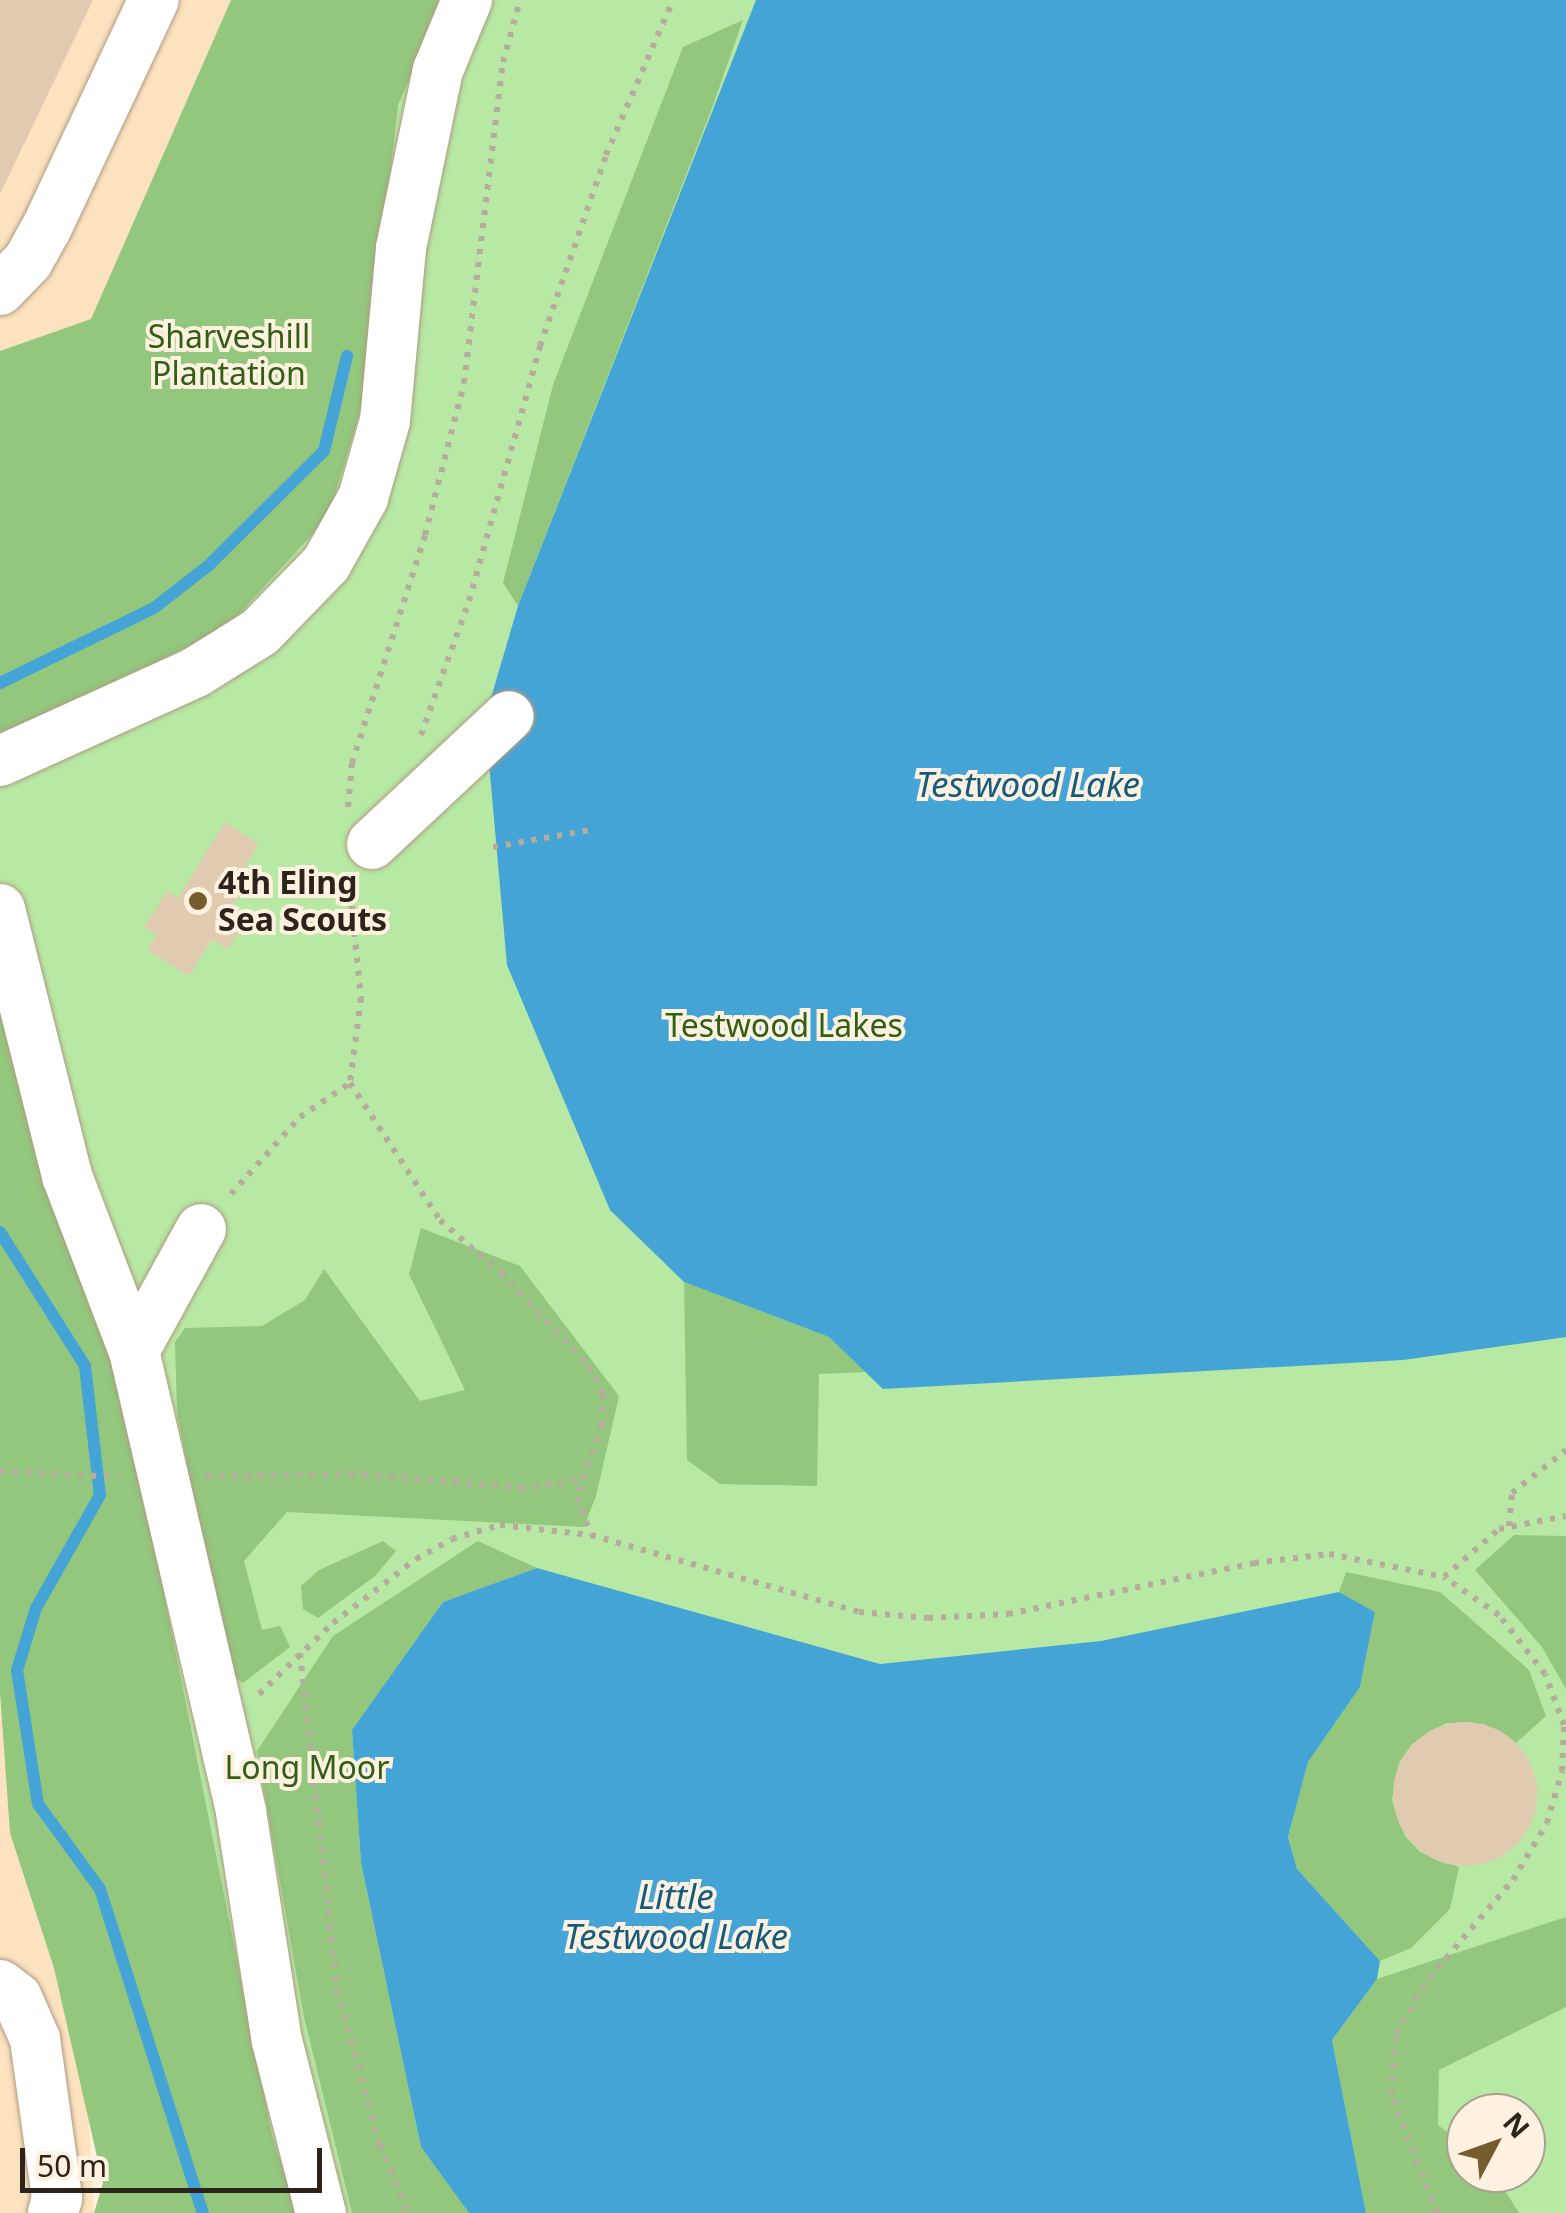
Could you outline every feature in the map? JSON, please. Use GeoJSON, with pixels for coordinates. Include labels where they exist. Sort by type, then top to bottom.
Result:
{"type":"FeatureCollection","features":[{"type":"Feature","properties":{"kind":"lane"},"geometry":{"type":"LineString","coordinates":[[0,290],[28,261],[46,229],[154,0]]}},
{"type":"Feature","properties":{"kind":"lane"},"geometry":{"type":"LineString","coordinates":[[0,761],[196,672],[260,632],[326,564],[364,498],[385,421],[401,248],[438,70],[467,0]]}},
{"type":"Feature","properties":{"kind":"lane"},"geometry":{"type":"LineString","coordinates":[[360,860],[509,716]]}},
{"type":"Feature","properties":{"kind":"lane"},"geometry":{"type":"LineString","coordinates":[[0,909],[67,1176],[134,1350],[144,1479],[222,1729],[261,1920],[277,2040],[322,2213]]}},
{"type":"Feature","properties":{"kind":"lane"},"geometry":{"type":"LineString","coordinates":[[134,1350],[216,1212]]}},
{"type":"Feature","properties":{"kind":"lane"},"geometry":{"type":"LineString","coordinates":[[0,1985],[17,1998],[34,2039],[57,2198],[54,2213]]}},
{"type":"Feature","properties":{"kind":"path"},"geometry":{"type":"LineString","coordinates":[[419,742],[468,601],[540,346],[606,155],[673,0]]}},
{"type":"Feature","properties":{"kind":"path"},"geometry":{"type":"LineString","coordinates":[[494,847],[590,830]]}},
{"type":"Feature","properties":{"kind":"path"},"geometry":{"type":"LineString","coordinates":[[216,1212],[300,1117],[350,1083]]}},
{"type":"Feature","properties":{"kind":"path"},"geometry":{"type":"LineString","coordinates":[[1509,1526],[1512,1493],[1566,1450]]}},
{"type":"Feature","properties":{"kind":"path"},"geometry":{"type":"LineString","coordinates":[[0,1471],[144,1479],[282,1471],[520,1488],[581,1477],[576,1497],[591,1535]]}},
{"type":"Feature","properties":{"kind":"path"},"geometry":{"type":"LineString","coordinates":[[1444,1577],[1468,1550],[1509,1526],[1566,1516]]}},
{"type":"Feature","properties":{"kind":"path"},"geometry":{"type":"LineString","coordinates":[[222,1729],[300,1653],[375,1590],[452,1539],[500,1525],[591,1535],[859,1612],[928,1618],[1008,1614],[1254,1563],[1329,1554],[1444,1577],[1499,1614],[1546,1674],[1564,1726],[1562,1771],[1548,1822],[1513,1880],[1429,1978],[1396,2034],[1391,2094],[1437,2213]]}},
{"type":"Feature","properties":{"kind":"path"},"geometry":{"type":"LineString","coordinates":[[300,1653],[337,1990],[374,2128],[408,2213]]}},
{"type":"Feature","properties":{"kind":"shaded area"},"geometry":{"type":"Polygon","coordinates":[[[0,0],[231,0],[91,320],[0,351],[0,0]]]}},
{"type":"Feature","properties":{"kind":"shaded area"},"geometry":{"type":"Polygon","coordinates":[[[58,1557],[94,2213],[0,2213],[0,1558],[58,1557]]]}},
{"type":"Feature","properties":{"kind":"green space","name":"Sharveshill Plantation"},"geometry":{"type":"Polygon","coordinates":[[[231,0],[443,0],[398,105],[367,389],[328,517],[229,625],[0,743],[0,351],[91,319],[231,0]]]}},
{"type":"Feature","properties":{"kind":"green space","name":"Testwood Lakes"},"geometry":{"type":"Polygon","coordinates":[[[342,0],[1566,0],[1566,2213],[222,2213],[0,1132],[0,616],[342,0]]]}},
{"type":"Feature","properties":{"kind":"green space"},"geometry":{"type":"Polygon","coordinates":[[[743,20],[518,606],[503,583],[553,385],[683,47],[743,20]]]}},
{"type":"Feature","properties":{"kind":"green space"},"geometry":{"type":"Polygon","coordinates":[[[0,956],[116,1353],[272,2135],[298,2213],[94,2213],[103,2183],[54,1968],[10,1833],[0,1692],[0,956]]]}},
{"type":"Feature","properties":{"kind":"green space"},"geometry":{"type":"Polygon","coordinates":[[[421,1228],[520,1266],[619,1396],[596,1496],[584,1527],[287,1512],[244,1561],[262,1630],[280,1626],[290,1647],[243,1683],[228,1673],[177,1412],[175,1342],[185,1328],[262,1326],[305,1300],[324,1269],[420,1401],[465,1390],[409,1274],[421,1228]]]}},
{"type":"Feature","properties":{"kind":"green space"},"geometry":{"type":"Polygon","coordinates":[[[684,1282],[829,1337],[866,1372],[819,1374],[817,1486],[720,1484],[687,1460],[684,1282]]]}},
{"type":"Feature","properties":{"kind":"green space"},"geometry":{"type":"Polygon","coordinates":[[[1514,1535],[1566,1536],[1566,1689],[1542,1647],[1475,1570],[1514,1535]]]}},
{"type":"Feature","properties":{"kind":"green space"},"geometry":{"type":"Polygon","coordinates":[[[383,1541],[396,1551],[375,1576],[318,1618],[303,1609],[301,1586],[319,1570],[383,1541]]]}},
{"type":"Feature","properties":{"kind":"green space","name":"Long Moor"},"geometry":{"type":"Polygon","coordinates":[[[478,1541],[537,1568],[443,1602],[352,1730],[361,1863],[421,2147],[469,2213],[352,2213],[304,2017],[257,1751],[333,1636],[478,1541]]]}},
{"type":"Feature","properties":{"kind":"green space"},"geometry":{"type":"Polygon","coordinates":[[[1346,1572],[1440,1592],[1529,1670],[1546,1716],[1516,1743],[1484,1724],[1446,1723],[1412,1744],[1399,1763],[1392,1800],[1405,1836],[1420,1852],[1459,1867],[1450,1909],[1411,1948],[1380,1961],[1297,1869],[1288,1837],[1308,1762],[1360,1687],[1375,1612],[1339,1592],[1346,1572]]]}},
{"type":"Feature","properties":{"kind":"green space"},"geometry":{"type":"Polygon","coordinates":[[[1566,1917],[1566,2007],[1439,2070],[1438,2125],[1446,2131],[1446,2193],[1506,2193],[1519,2213],[1366,2213],[1332,2040],[1377,1979],[1566,1917]]]}},
{"type":"Feature","properties":{"kind":"water","name":"Testwood Lake"},"geometry":{"type":"Polygon","coordinates":[[[756,0],[1566,0],[1566,1337],[1403,1360],[883,1389],[829,1337],[684,1282],[610,1210],[507,965],[485,718],[518,606],[756,0]]]}},
{"type":"Feature","properties":{"kind":"water","name":"Little Testwood Lake"},"geometry":{"type":"Polygon","coordinates":[[[537,1568],[880,1664],[1101,1641],[1339,1592],[1375,1612],[1360,1687],[1308,1762],[1288,1837],[1297,1869],[1380,1961],[1377,1979],[1332,2040],[1366,2213],[469,2213],[421,2147],[361,1863],[352,1730],[443,1602],[537,1568]]]}},
{"type":"Feature","properties":{"kind":"building"},"geometry":{"type":"Polygon","coordinates":[[[0,0],[93,0],[0,194],[0,0]]]}},
{"type":"Feature","properties":{"kind":"building","name":"4th Eling Sea Scouts"},"geometry":{"type":"Polygon","coordinates":[[[225,822],[259,844],[245,866],[254,872],[233,905],[249,916],[228,949],[212,939],[189,976],[147,950],[157,935],[144,927],[167,891],[178,898],[225,822]]]}},
{"type":"Feature","properties":{"kind":"building"},"geometry":{"type":"Polygon","coordinates":[[[1465,1722],[1493,1727],[1516,1743],[1532,1766],[1537,1794],[1532,1822],[1516,1845],[1493,1861],[1465,1866],[1437,1861],[1414,1845],[1398,1822],[1393,1794],[1398,1766],[1414,1743],[1437,1727],[1465,1722]]]}},
{"type":"Feature","properties":{"kind":"waterway"},"geometry":{"type":"LineString","coordinates":[[0,683],[154,608],[208,566],[324,451],[347,356]]}},
{"type":"Feature","properties":{"kind":"waterway"},"geometry":{"type":"LineString","coordinates":[[0,1232],[85,1366],[100,1495],[36,1608],[17,1670],[38,1804],[100,1889],[203,2213]]}},
{"type":"Feature","properties":{"kind":"place","name":"4th Eling Sea Scouts"},"geometry":{"type":"Point","coordinates":[198,901]}}]}
